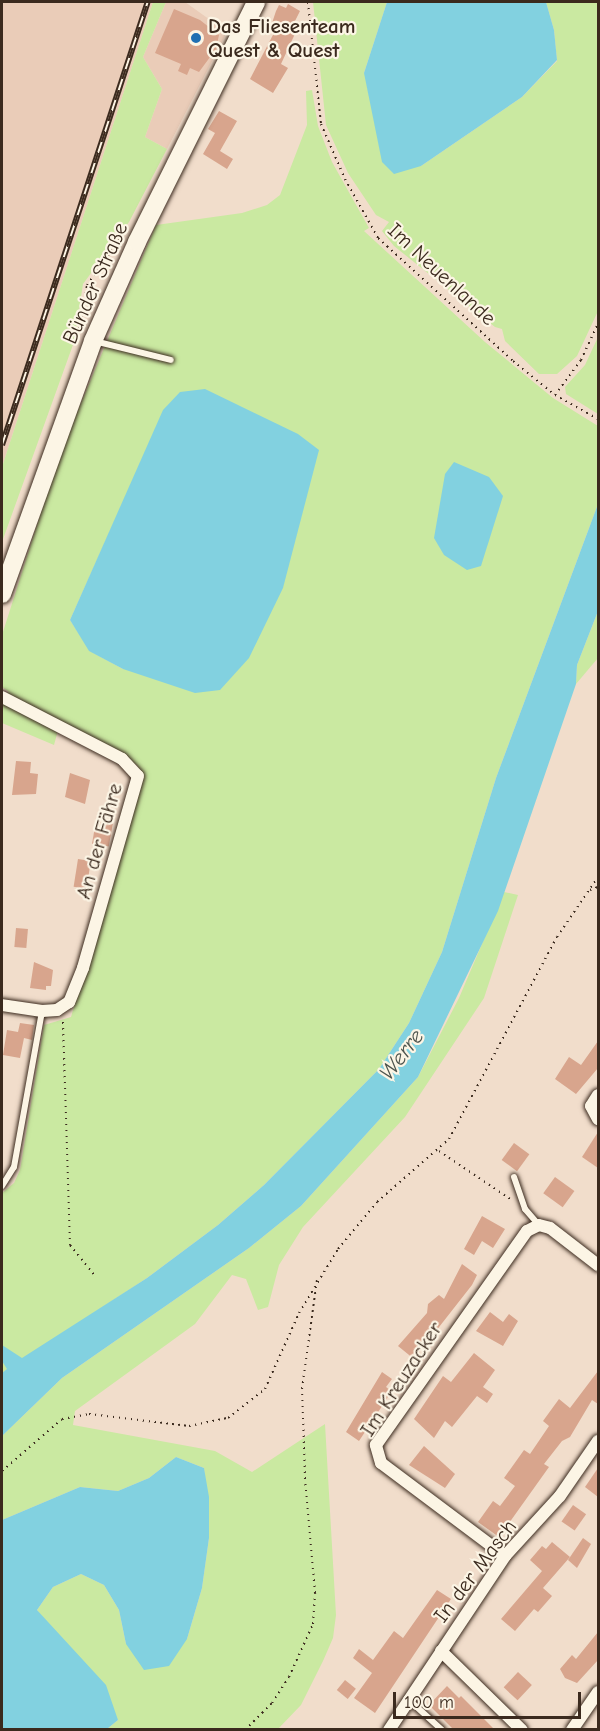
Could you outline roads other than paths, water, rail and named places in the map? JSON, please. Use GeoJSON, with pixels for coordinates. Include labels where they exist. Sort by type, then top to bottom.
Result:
{"type":"FeatureCollection","features":[{"type":"Feature","properties":{"kind":"main road","name":"Bünder Straße"},"geometry":{"type":"LineString","coordinates":[[2,594],[93,341],[137,242],[256,2]]}},
{"type":"Feature","properties":{"kind":"street","name":"An der Fähre"},"geometry":{"type":"LineString","coordinates":[[2,697],[122,759],[138,777],[82,968],[63,1007],[42,1011]]}},
{"type":"Feature","properties":{"kind":"street"},"geometry":{"type":"LineString","coordinates":[[2,1005],[42,1011]]}},
{"type":"Feature","properties":{"kind":"street"},"geometry":{"type":"LineString","coordinates":[[598,1095],[591,1106],[598,1119]]}},
{"type":"Feature","properties":{"kind":"street"},"geometry":{"type":"LineString","coordinates":[[539,1226],[550,1228],[598,1264]]}},
{"type":"Feature","properties":{"kind":"street","name":"Im Kreuzacker"},"geometry":{"type":"LineString","coordinates":[[505,1556],[381,1463],[375,1449],[527,1231],[539,1226]]}},
{"type":"Feature","properties":{"kind":"street","name":"In der Masch"},"geometry":{"type":"LineString","coordinates":[[389,1730],[505,1556],[560,1496],[598,1441]]}},
{"type":"Feature","properties":{"kind":"street"},"geometry":{"type":"LineString","coordinates":[[441,1651],[522,1730]]}},
{"type":"Feature","properties":{"kind":"street"},"geometry":{"type":"LineString","coordinates":[[572,1730],[598,1692]]}},
{"type":"Feature","properties":{"kind":"lane"},"geometry":{"type":"LineString","coordinates":[[93,341],[171,360]]}},
{"type":"Feature","properties":{"kind":"lane"},"geometry":{"type":"LineString","coordinates":[[2,1186],[14,1167],[42,1011]]}},
{"type":"Feature","properties":{"kind":"lane"},"geometry":{"type":"LineString","coordinates":[[514,1177],[525,1209],[539,1226]]}},
{"type":"Feature","properties":{"kind":"lane"},"geometry":{"type":"LineString","coordinates":[[408,1699],[442,1730]]}},
{"type":"Feature","properties":{"kind":"water"},"geometry":{"type":"Polygon","coordinates":[[[387,2],[546,2],[554,30],[557,60],[522,97],[421,166],[394,174],[382,162],[364,73],[387,2]]]}},
{"type":"Feature","properties":{"kind":"water"},"geometry":{"type":"Polygon","coordinates":[[[205,389],[298,434],[319,450],[283,588],[249,658],[220,690],[195,693],[123,669],[89,651],[70,620],[163,410],[180,392],[205,389]]]}},
{"type":"Feature","properties":{"kind":"water"},"geometry":{"type":"Polygon","coordinates":[[[454,462],[489,477],[503,496],[481,566],[467,570],[444,555],[434,538],[445,474],[454,462]]]}},
{"type":"Feature","properties":{"kind":"water","name":"Werre"},"geometry":{"type":"Polygon","coordinates":[[[598,504],[598,611],[577,665],[576,684],[498,911],[418,1077],[301,1206],[249,1248],[62,1378],[2,1436],[2,1373],[7,1369],[2,1361],[2,1345],[22,1358],[147,1278],[218,1225],[264,1185],[379,1069],[409,1023],[442,952],[496,778],[598,504]]]}},
{"type":"Feature","properties":{"kind":"water"},"geometry":{"type":"Polygon","coordinates":[[[176,1457],[204,1468],[209,1497],[209,1538],[202,1588],[187,1639],[169,1666],[144,1670],[126,1644],[119,1610],[104,1585],[81,1574],[53,1587],[37,1610],[106,1685],[118,1720],[107,1729],[2,1729],[2,1520],[80,1487],[118,1491],[149,1478],[176,1457]]]}},
{"type":"Feature","properties":{"kind":"railway"},"geometry":{"type":"LineString","coordinates":[[2,445],[148,2]]}},
{"type":"Feature","properties":{"kind":"place","name":"Das Fliesenteam Quest & Quest"},"geometry":{"type":"Point","coordinates":[196,38]}}]}
